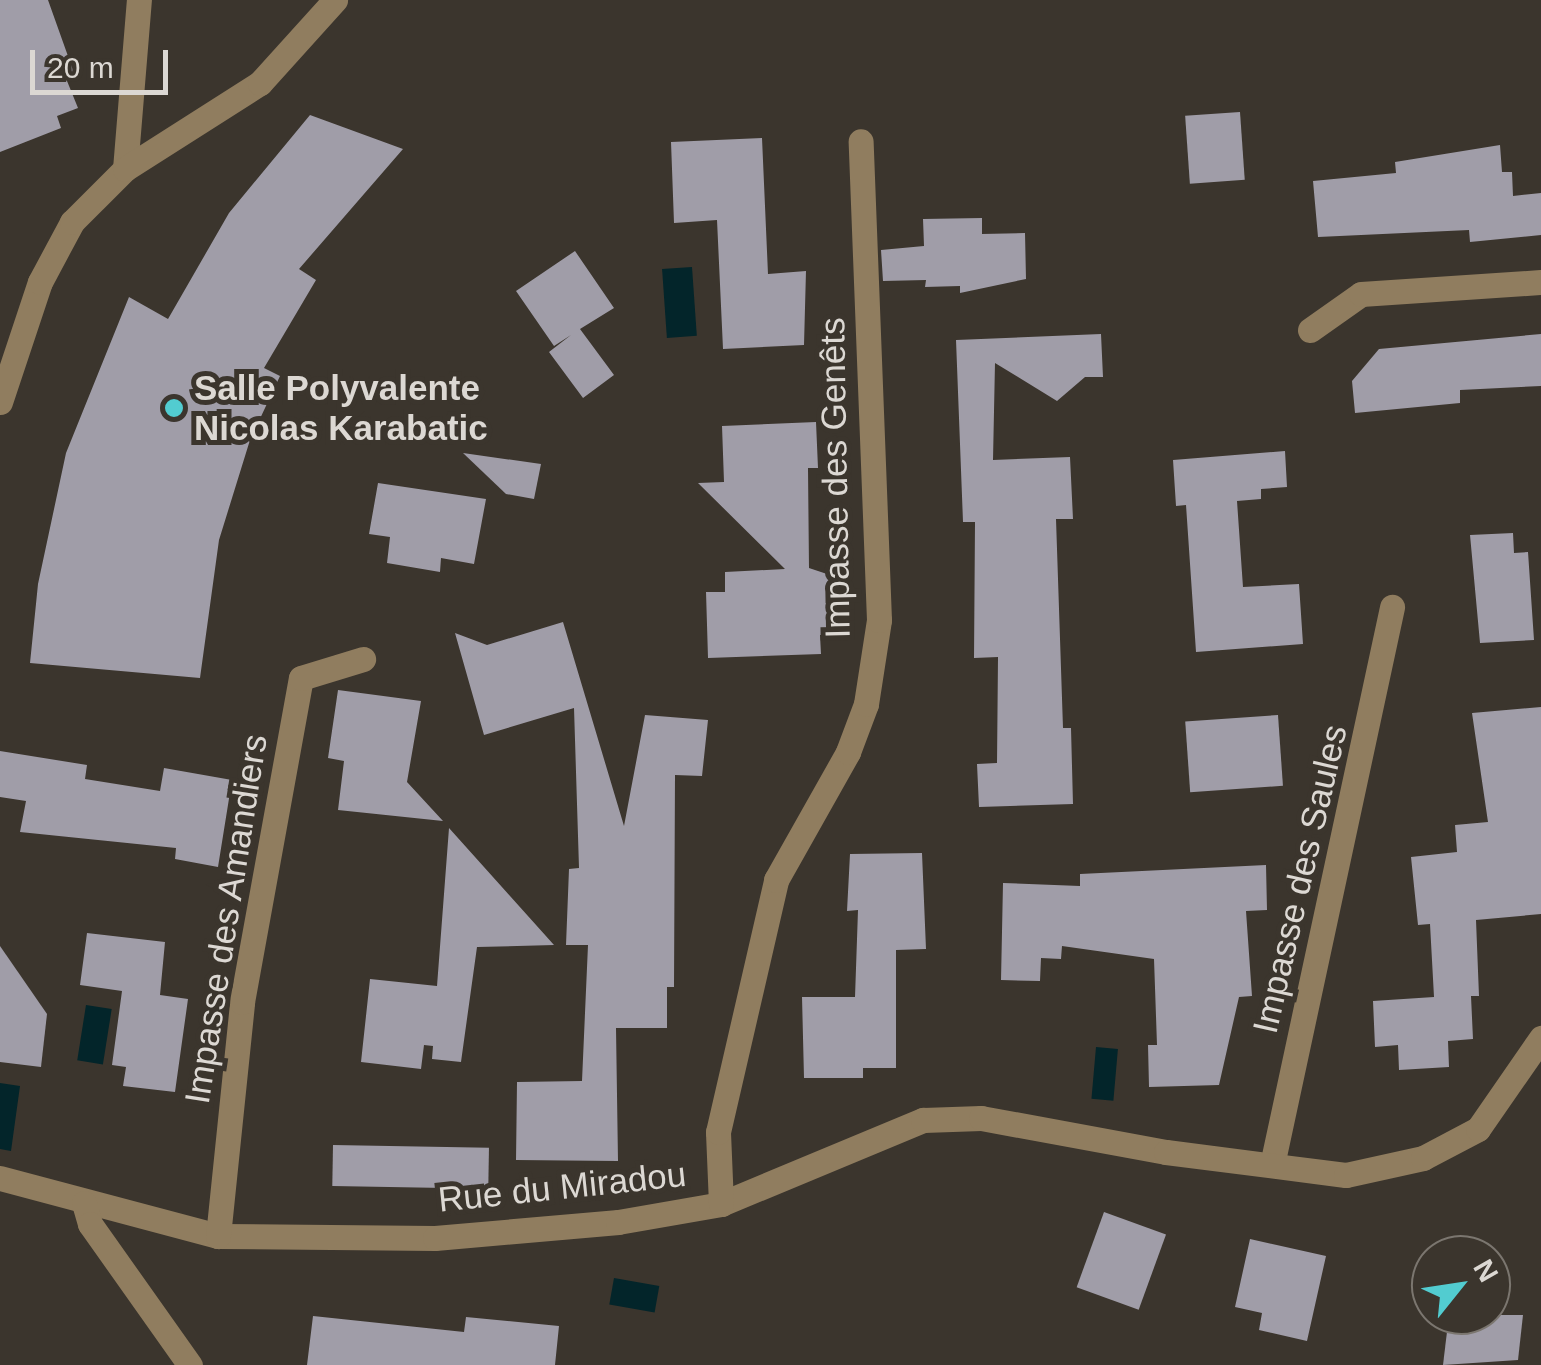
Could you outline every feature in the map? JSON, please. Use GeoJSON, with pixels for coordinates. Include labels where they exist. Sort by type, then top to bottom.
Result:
{"type":"FeatureCollection","features":[{"type":"Feature","properties":{"kind":"street"},"geometry":{"type":"LineString","coordinates":[[124,169],[139,0]]}},
{"type":"Feature","properties":{"kind":"street"},"geometry":{"type":"LineString","coordinates":[[0,402],[40,282],[72,222],[124,169],[260,83],[335,0]]}},
{"type":"Feature","properties":{"kind":"street","name":"Impasse des Genêts"},"geometry":{"type":"LineString","coordinates":[[721,1204],[718,1132],[776,880],[848,752],[866,704],[879,620],[861,141]]}},
{"type":"Feature","properties":{"kind":"street"},"geometry":{"type":"LineString","coordinates":[[1310,330],[1361,294],[1541,282]]}},
{"type":"Feature","properties":{"kind":"street","name":"Impasse des Saules"},"geometry":{"type":"LineString","coordinates":[[1272,1166],[1392,607]]}},
{"type":"Feature","properties":{"kind":"street","name":"Impasse des Amandiers"},"geometry":{"type":"LineString","coordinates":[[218,1236],[242,1002],[301,678],[362,659]]}},
{"type":"Feature","properties":{"kind":"street","name":"Rue du Miradou"},"geometry":{"type":"LineString","coordinates":[[0,1178],[218,1236],[435,1238],[618,1222],[721,1204],[923,1120],[981,1118],[1272,1166],[1346,1174],[1423,1158],[1478,1129],[1541,1038]]}},
{"type":"Feature","properties":{"kind":"street"},"geometry":{"type":"LineString","coordinates":[[84,1203],[90,1224],[190,1365]]}},
{"type":"Feature","properties":{"kind":"water"},"geometry":{"type":"Polygon","coordinates":[[[692,267],[697,336],[667,338],[662,269],[692,267]]]}},
{"type":"Feature","properties":{"kind":"water"},"geometry":{"type":"Polygon","coordinates":[[[86,1005],[112,1009],[103,1064],[77,1060],[86,1005]]]}},
{"type":"Feature","properties":{"kind":"water"},"geometry":{"type":"Polygon","coordinates":[[[1096,1047],[1118,1049],[1113,1101],[1091,1099],[1096,1047]]]}},
{"type":"Feature","properties":{"kind":"water"},"geometry":{"type":"Polygon","coordinates":[[[0,1083],[20,1086],[11,1151],[0,1149],[0,1083]]]}},
{"type":"Feature","properties":{"kind":"water"},"geometry":{"type":"Polygon","coordinates":[[[614,1278],[659,1286],[655,1313],[609,1305],[614,1278]]]}},
{"type":"Feature","properties":{"kind":"building"},"geometry":{"type":"Polygon","coordinates":[[[0,0],[48,0],[74,73],[65,76],[78,108],[57,116],[61,128],[0,152],[0,0]]]}},
{"type":"Feature","properties":{"kind":"building"},"geometry":{"type":"Polygon","coordinates":[[[1240,112],[1245,180],[1190,184],[1185,116],[1240,112]]]}},
{"type":"Feature","properties":{"kind":"building","name":"Salle Polyvalente Nicolas Karabatic"},"geometry":{"type":"Polygon","coordinates":[[[310,115],[403,149],[299,269],[316,280],[264,368],[280,376],[250,440],[219,540],[200,678],[30,663],[38,584],[66,453],[129,297],[168,319],[229,213],[310,115]]]}},
{"type":"Feature","properties":{"kind":"building"},"geometry":{"type":"Polygon","coordinates":[[[762,138],[768,274],[806,271],[804,345],[723,349],[717,220],[674,223],[671,142],[762,138]]]}},
{"type":"Feature","properties":{"kind":"building"},"geometry":{"type":"Polygon","coordinates":[[[1500,145],[1502,172],[1512,172],[1513,196],[1541,193],[1541,235],[1470,242],[1469,230],[1318,237],[1313,181],[1396,173],[1395,162],[1500,145]]]}},
{"type":"Feature","properties":{"kind":"building"},"geometry":{"type":"Polygon","coordinates":[[[982,218],[982,234],[1025,233],[1026,279],[960,293],[960,286],[925,287],[926,280],[883,281],[881,250],[924,246],[923,219],[982,218]]]}},
{"type":"Feature","properties":{"kind":"building"},"geometry":{"type":"Polygon","coordinates":[[[575,251],[614,308],[580,329],[614,375],[583,398],[549,352],[571,335],[554,346],[516,291],[575,251]]]}},
{"type":"Feature","properties":{"kind":"building"},"geometry":{"type":"Polygon","coordinates":[[[1101,334],[1103,377],[1085,377],[1057,401],[995,363],[993,460],[1070,457],[1073,519],[1056,519],[1063,728],[1071,728],[1073,804],[979,807],[977,764],[997,763],[998,657],[974,658],[975,522],[963,522],[956,340],[1101,334]]]}},
{"type":"Feature","properties":{"kind":"building"},"geometry":{"type":"Polygon","coordinates":[[[1541,334],[1541,386],[1460,390],[1460,403],[1355,413],[1352,381],[1379,349],[1541,334]]]}},
{"type":"Feature","properties":{"kind":"building"},"geometry":{"type":"Polygon","coordinates":[[[816,422],[818,468],[808,468],[809,568],[839,578],[841,635],[820,635],[821,654],[708,658],[706,592],[725,592],[725,572],[785,569],[698,483],[724,482],[722,426],[816,422]]]}},
{"type":"Feature","properties":{"kind":"building"},"geometry":{"type":"Polygon","coordinates":[[[1285,451],[1287,487],[1261,489],[1261,499],[1237,501],[1243,587],[1299,584],[1303,644],[1196,652],[1186,505],[1176,506],[1173,460],[1285,451]]]}},
{"type":"Feature","properties":{"kind":"building"},"geometry":{"type":"Polygon","coordinates":[[[463,453],[541,464],[534,499],[506,494],[463,453]]]}},
{"type":"Feature","properties":{"kind":"building"},"geometry":{"type":"Polygon","coordinates":[[[378,483],[486,499],[474,564],[441,558],[440,572],[387,563],[390,537],[369,534],[378,483]]]}},
{"type":"Feature","properties":{"kind":"building"},"geometry":{"type":"Polygon","coordinates":[[[1513,533],[1514,553],[1528,552],[1534,640],[1480,643],[1470,535],[1513,533]]]}},
{"type":"Feature","properties":{"kind":"building"},"geometry":{"type":"Polygon","coordinates":[[[563,622],[624,826],[645,715],[708,720],[702,776],[675,775],[674,987],[667,987],[667,1028],[616,1028],[618,1161],[516,1160],[517,1082],[582,1081],[588,945],[566,945],[569,869],[579,868],[574,708],[484,735],[455,633],[487,645],[563,622]]]}},
{"type":"Feature","properties":{"kind":"building"},"geometry":{"type":"Polygon","coordinates":[[[338,690],[421,701],[407,782],[443,821],[338,810],[344,761],[328,758],[338,690]]]}},
{"type":"Feature","properties":{"kind":"building"},"geometry":{"type":"Polygon","coordinates":[[[1541,707],[1541,914],[1476,920],[1479,996],[1471,996],[1473,1039],[1448,1041],[1449,1067],[1399,1070],[1398,1045],[1375,1047],[1373,1001],[1434,997],[1430,924],[1418,925],[1411,857],[1457,852],[1455,825],[1488,822],[1472,713],[1541,707]]]}},
{"type":"Feature","properties":{"kind":"building"},"geometry":{"type":"Polygon","coordinates":[[[1278,715],[1283,786],[1190,792],[1185,721],[1278,715]]]}},
{"type":"Feature","properties":{"kind":"building"},"geometry":{"type":"Polygon","coordinates":[[[0,751],[87,765],[85,779],[160,791],[164,768],[232,780],[218,867],[175,859],[176,848],[20,832],[26,801],[0,797],[0,751]]]}},
{"type":"Feature","properties":{"kind":"building"},"geometry":{"type":"Polygon","coordinates":[[[449,828],[554,945],[477,947],[461,1062],[432,1059],[433,1046],[424,1045],[421,1069],[361,1062],[370,979],[437,986],[449,828]]]}},
{"type":"Feature","properties":{"kind":"building"},"geometry":{"type":"Polygon","coordinates":[[[922,853],[926,949],[896,950],[896,1068],[863,1068],[863,1078],[804,1078],[802,997],[855,997],[858,910],[847,911],[850,854],[922,853]]]}},
{"type":"Feature","properties":{"kind":"building"},"geometry":{"type":"Polygon","coordinates":[[[1266,865],[1267,910],[1246,911],[1252,996],[1239,997],[1219,1085],[1149,1087],[1148,1045],[1157,1045],[1154,959],[1062,946],[1061,959],[1041,958],[1040,981],[1001,980],[1003,883],[1080,886],[1080,874],[1266,865]]]}},
{"type":"Feature","properties":{"kind":"building"},"geometry":{"type":"Polygon","coordinates":[[[87,933],[165,942],[160,995],[188,999],[175,1092],[123,1086],[126,1067],[112,1065],[122,991],[80,985],[87,933]]]}},
{"type":"Feature","properties":{"kind":"building"},"geometry":{"type":"Polygon","coordinates":[[[0,946],[47,1014],[41,1067],[0,1062],[0,946]]]}},
{"type":"Feature","properties":{"kind":"building"},"geometry":{"type":"Polygon","coordinates":[[[333,1145],[489,1148],[488,1189],[332,1186],[333,1145]]]}},
{"type":"Feature","properties":{"kind":"building"},"geometry":{"type":"Polygon","coordinates":[[[1104,1212],[1166,1235],[1139,1310],[1077,1287],[1104,1212]]]}},
{"type":"Feature","properties":{"kind":"building"},"geometry":{"type":"Polygon","coordinates":[[[1250,1239],[1326,1256],[1307,1341],[1259,1330],[1262,1313],[1235,1307],[1250,1239]]]}},
{"type":"Feature","properties":{"kind":"building"},"geometry":{"type":"Polygon","coordinates":[[[1511,1315],[1523,1315],[1518,1360],[1443,1365],[1447,1335],[1511,1335],[1511,1315]]]}},
{"type":"Feature","properties":{"kind":"building"},"geometry":{"type":"Polygon","coordinates":[[[313,1316],[464,1332],[466,1317],[559,1326],[555,1365],[307,1365],[313,1316]]]}},
{"type":"Feature","properties":{"kind":"place","name":"Salle Polyvalente Nicolas Karabatic"},"geometry":{"type":"Point","coordinates":[174,408]}}]}
